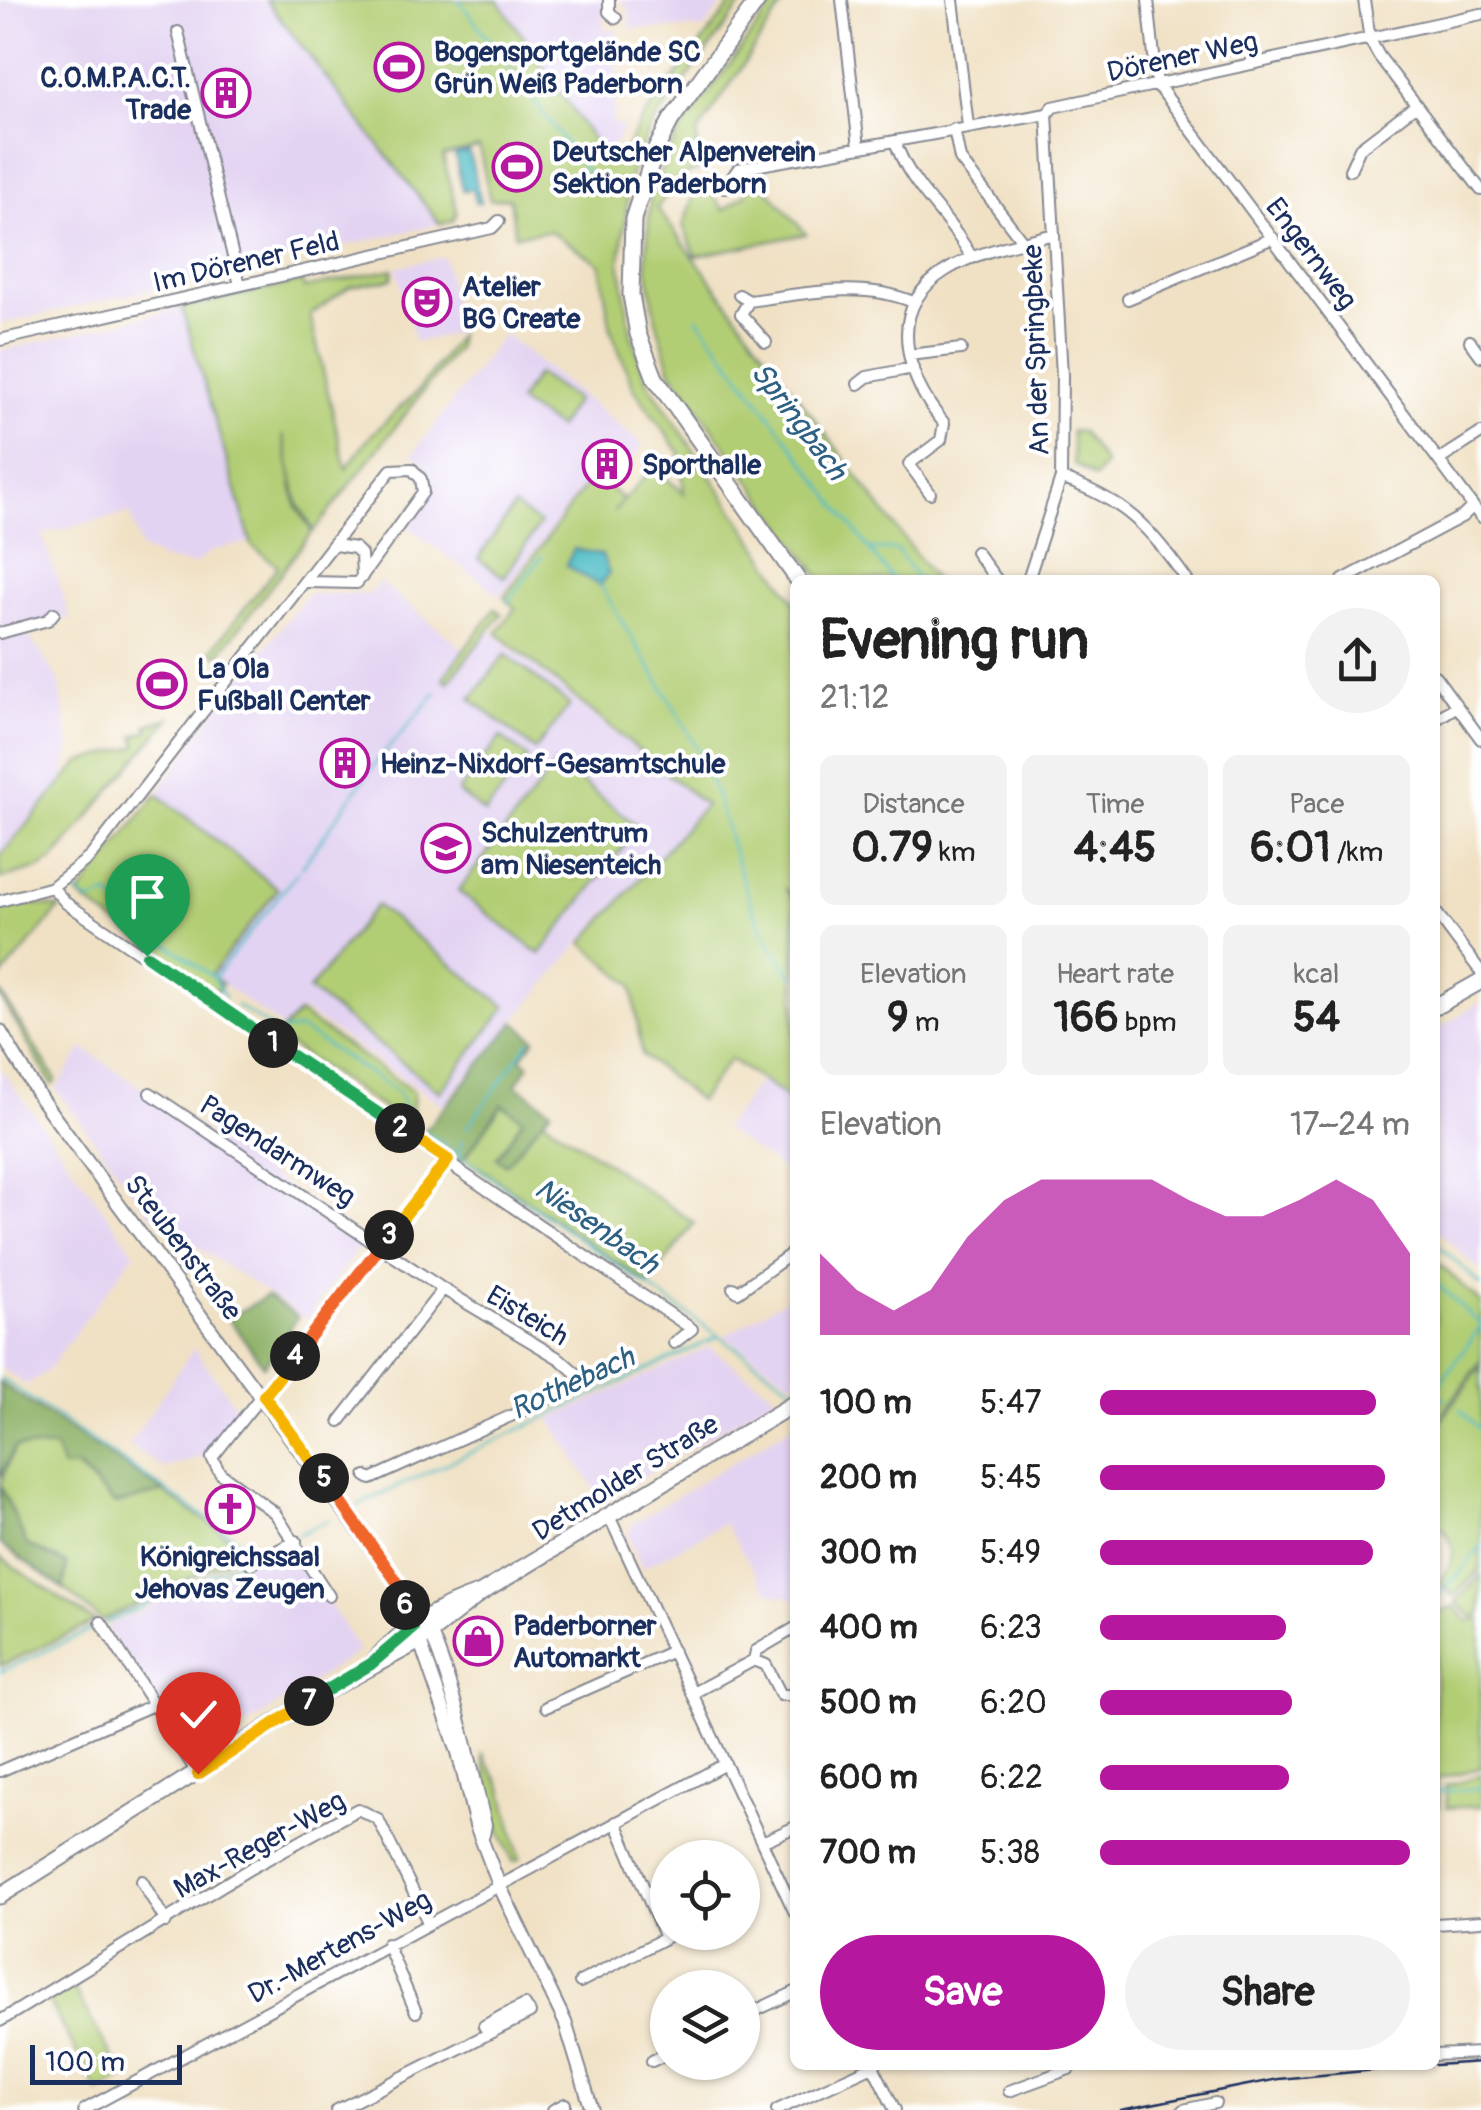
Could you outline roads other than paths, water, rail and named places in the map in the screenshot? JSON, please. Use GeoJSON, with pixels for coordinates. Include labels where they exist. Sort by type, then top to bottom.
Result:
{"type":"FeatureCollection","features":[{"type":"Feature","properties":{"kind":"main road"},"geometry":{"type":"LineString","coordinates":[[758,0],[670,120],[655,151],[633,220],[631,295],[638,334],[655,378],[794,575]]}},
{"type":"Feature","properties":{"kind":"main road"},"geometry":{"type":"LineString","coordinates":[[1440,1004],[1481,980]]}},
{"type":"Feature","properties":{"kind":"main road","name":"Detmolder Straße"},"geometry":{"type":"LineString","coordinates":[[0,1896],[481,1593],[790,1406]]}},
{"type":"Feature","properties":{"kind":"street"},"geometry":{"type":"LineString","coordinates":[[609,0],[609,12],[616,18]]}},
{"type":"Feature","properties":{"kind":"street"},"geometry":{"type":"LineString","coordinates":[[842,0],[858,147]]}},
{"type":"Feature","properties":{"kind":"street"},"geometry":{"type":"LineString","coordinates":[[952,0],[968,126]]}},
{"type":"Feature","properties":{"kind":"street"},"geometry":{"type":"LineString","coordinates":[[1148,0],[1157,84]]}},
{"type":"Feature","properties":{"kind":"street"},"geometry":{"type":"LineString","coordinates":[[1364,0],[1370,40],[1481,190]]}},
{"type":"Feature","properties":{"kind":"street","name":"Dörener Weg"},"geometry":{"type":"LineString","coordinates":[[725,188],[738,168],[1047,114],[1053,107],[1481,14]]}},
{"type":"Feature","properties":{"kind":"street"},"geometry":{"type":"LineString","coordinates":[[178,32],[240,285]]}},
{"type":"Feature","properties":{"kind":"street","name":"Engernweg"},"geometry":{"type":"LineString","coordinates":[[1157,84],[1481,517]]}},
{"type":"Feature","properties":{"kind":"street"},"geometry":{"type":"LineString","coordinates":[[1350,170],[1360,148],[1416,106]]}},
{"type":"Feature","properties":{"kind":"street","name":"An der Springbeke"},"geometry":{"type":"LineString","coordinates":[[1030,575],[1061,478],[1047,114]]}},
{"type":"Feature","properties":{"kind":"street"},"geometry":{"type":"LineString","coordinates":[[954,129],[960,159],[1023,242]]}},
{"type":"Feature","properties":{"kind":"street"},"geometry":{"type":"LineString","coordinates":[[895,141],[901,160],[928,202],[972,258]]}},
{"type":"Feature","properties":{"kind":"street","name":"Im Dörener Feld"},"geometry":{"type":"LineString","coordinates":[[0,340],[492,228],[499,221]]}},
{"type":"Feature","properties":{"kind":"street"},"geometry":{"type":"LineString","coordinates":[[930,493],[906,459],[941,440],[944,422],[925,401],[909,355],[906,325],[913,302],[934,276],[972,258],[1054,234]]}},
{"type":"Feature","properties":{"kind":"street"},"geometry":{"type":"LineString","coordinates":[[1128,299],[1273,238]]}},
{"type":"Feature","properties":{"kind":"street"},"geometry":{"type":"LineString","coordinates":[[766,342],[742,314],[744,298],[832,290],[874,293],[913,302]]}},
{"type":"Feature","properties":{"kind":"street"},"geometry":{"type":"LineString","coordinates":[[1470,341],[1481,356]]}},
{"type":"Feature","properties":{"kind":"street"},"geometry":{"type":"LineString","coordinates":[[909,355],[960,349]]}},
{"type":"Feature","properties":{"kind":"street"},"geometry":{"type":"LineString","coordinates":[[858,384],[867,377],[913,368]]}},
{"type":"Feature","properties":{"kind":"street"},"geometry":{"type":"LineString","coordinates":[[1440,460],[1481,433]]}},
{"type":"Feature","properties":{"kind":"street"},"geometry":{"type":"LineString","coordinates":[[0,901],[52,887],[90,856],[308,582],[391,470],[412,469],[421,479],[420,498],[362,578],[357,583],[308,582]]}},
{"type":"Feature","properties":{"kind":"street"},"geometry":{"type":"LineString","coordinates":[[1061,478],[1111,499],[1148,525],[1183,575]]}},
{"type":"Feature","properties":{"kind":"street"},"geometry":{"type":"LineString","coordinates":[[1353,575],[1464,516],[1473,506]]}},
{"type":"Feature","properties":{"kind":"street"},"geometry":{"type":"LineString","coordinates":[[335,545],[355,548],[361,554],[362,578]]}},
{"type":"Feature","properties":{"kind":"street"},"geometry":{"type":"LineString","coordinates":[[976,552],[993,575]]}},
{"type":"Feature","properties":{"kind":"street"},"geometry":{"type":"LineString","coordinates":[[0,632],[48,620],[54,612]]}},
{"type":"Feature","properties":{"kind":"street"},"geometry":{"type":"LineString","coordinates":[[1440,683],[1481,739]]}},
{"type":"Feature","properties":{"kind":"street"},"geometry":{"type":"LineString","coordinates":[[1440,717],[1457,706]]}},
{"type":"Feature","properties":{"kind":"street"},"geometry":{"type":"LineString","coordinates":[[52,887],[66,903],[692,1329],[674,1343]]}},
{"type":"Feature","properties":{"kind":"street"},"geometry":{"type":"LineString","coordinates":[[1440,917],[1481,972]]}},
{"type":"Feature","properties":{"kind":"street","name":"Steubenstraße"},"geometry":{"type":"LineString","coordinates":[[0,1031],[41,1099],[264,1396],[402,1589],[412,1596],[422,1631]]}},
{"type":"Feature","properties":{"kind":"street","name":"Pagendarmweg"},"geometry":{"type":"LineString","coordinates":[[150,1093],[380,1248]]}},
{"type":"Feature","properties":{"kind":"street"},"geometry":{"type":"LineString","coordinates":[[329,1596],[275,1513],[213,1466],[212,1458],[448,1160]]}},
{"type":"Feature","properties":{"kind":"street","name":"Eisteich"},"geometry":{"type":"LineString","coordinates":[[366,1476],[371,1479],[586,1382],[560,1358],[380,1248]]}},
{"type":"Feature","properties":{"kind":"street"},"geometry":{"type":"LineString","coordinates":[[733,1288],[738,1292],[790,1255]]}},
{"type":"Feature","properties":{"kind":"street"},"geometry":{"type":"LineString","coordinates":[[340,1421],[442,1289]]}},
{"type":"Feature","properties":{"kind":"street"},"geometry":{"type":"LineString","coordinates":[[344,1393],[356,1402]]}},
{"type":"Feature","properties":{"kind":"street"},"geometry":{"type":"LineString","coordinates":[[609,1516],[790,1903]]}},
{"type":"Feature","properties":{"kind":"street"},"geometry":{"type":"LineString","coordinates":[[251,1564],[293,1536]]}},
{"type":"Feature","properties":{"kind":"street"},"geometry":{"type":"LineString","coordinates":[[103,1625],[198,1774]]}},
{"type":"Feature","properties":{"kind":"street"},"geometry":{"type":"LineString","coordinates":[[422,1631],[499,1885],[565,2022],[592,2110]]}},
{"type":"Feature","properties":{"kind":"street"},"geometry":{"type":"LineString","coordinates":[[693,1693],[754,1660],[756,1651],[790,1631]]}},
{"type":"Feature","properties":{"kind":"street"},"geometry":{"type":"LineString","coordinates":[[546,1707],[673,1650]]}},
{"type":"Feature","properties":{"kind":"street"},"geometry":{"type":"LineString","coordinates":[[754,1660],[766,1665],[781,1695],[790,1695]]}},
{"type":"Feature","properties":{"kind":"street"},"geometry":{"type":"LineString","coordinates":[[0,1770],[152,1706]]}},
{"type":"Feature","properties":{"kind":"street","name":"Dr.-Mertens-Weg"},"geometry":{"type":"LineString","coordinates":[[84,2110],[726,1764]]}},
{"type":"Feature","properties":{"kind":"street","name":"Max-Reger-Weg"},"geometry":{"type":"LineString","coordinates":[[0,2021],[358,1809],[378,1819],[428,1922]]}},
{"type":"Feature","properties":{"kind":"street"},"geometry":{"type":"LineString","coordinates":[[580,1982],[665,1938],[616,1822]]}},
{"type":"Feature","properties":{"kind":"street"},"geometry":{"type":"LineString","coordinates":[[762,1842],[790,1828]]}},
{"type":"Feature","properties":{"kind":"street","name":"Max-Reger-Weg"},"geometry":{"type":"LineString","coordinates":[[142,1882],[166,1922]]}},
{"type":"Feature","properties":{"kind":"street"},"geometry":{"type":"LineString","coordinates":[[1440,1924],[1481,1921]]}},
{"type":"Feature","properties":{"kind":"street"},"geometry":{"type":"LineString","coordinates":[[387,1944],[416,2012]]}},
{"type":"Feature","properties":{"kind":"street"},"geometry":{"type":"LineString","coordinates":[[760,2009],[790,1994]]}},
{"type":"Feature","properties":{"kind":"street"},"geometry":{"type":"LineString","coordinates":[[336,2109],[488,2032],[505,2019]]}},
{"type":"Feature","properties":{"kind":"street"},"geometry":{"type":"LineString","coordinates":[[1440,2055],[1481,2052]]}},
{"type":"Feature","properties":{"kind":"street"},"geometry":{"type":"LineString","coordinates":[[777,2110],[862,2070]]}},
{"type":"Feature","properties":{"kind":"street"},"geometry":{"type":"LineString","coordinates":[[873,2070],[895,2110]]}},
{"type":"Feature","properties":{"kind":"street"},"geometry":{"type":"LineString","coordinates":[[1034,2070],[1038,2079]]}},
{"type":"Feature","properties":{"kind":"street"},"geometry":{"type":"LineString","coordinates":[[1009,2090],[1066,2070]]}},
{"type":"Feature","properties":{"kind":"street"},"geometry":{"type":"LineString","coordinates":[[1183,2110],[1215,2103]]}},
{"type":"Feature","properties":{"kind":"street"},"geometry":{"type":"LineString","coordinates":[[553,2110],[565,2104]]}},
{"type":"Feature","properties":{"kind":"water"},"geometry":{"type":"Polygon","coordinates":[[[469,152],[481,202],[476,203],[472,189],[463,191],[455,155],[469,152]]]}},
{"type":"Feature","properties":{"kind":"water"},"geometry":{"type":"Polygon","coordinates":[[[574,549],[602,555],[609,573],[600,586],[566,565],[574,549]]]}},
{"type":"Feature","properties":{"kind":"waterway","name":"Springbach"},"geometry":{"type":"LineString","coordinates":[[459,0],[595,183]]}},
{"type":"Feature","properties":{"kind":"waterway","name":"Springbach"},"geometry":{"type":"LineString","coordinates":[[697,317],[869,549],[897,550],[914,575]]}},
{"type":"Feature","properties":{"kind":"waterway","name":"Springbach"},"geometry":{"type":"LineString","coordinates":[[870,550],[889,575]]}},
{"type":"Feature","properties":{"kind":"waterway"},"geometry":{"type":"LineString","coordinates":[[507,603],[542,556]]}},
{"type":"Feature","properties":{"kind":"waterway"},"geometry":{"type":"LineString","coordinates":[[600,584],[700,756],[749,900],[776,954],[790,972]]}},
{"type":"Feature","properties":{"kind":"waterway"},"geometry":{"type":"LineString","coordinates":[[302,867],[373,766],[437,692]]}},
{"type":"Feature","properties":{"kind":"waterway"},"geometry":{"type":"LineString","coordinates":[[214,978],[297,873]]}},
{"type":"Feature","properties":{"kind":"waterway","name":"Niesenbach"},"geometry":{"type":"LineString","coordinates":[[71,890],[90,902],[109,895],[137,922],[214,978],[225,998]]}},
{"type":"Feature","properties":{"kind":"waterway","name":"Niesenbach"},"geometry":{"type":"LineString","coordinates":[[236,1005],[277,1032],[301,1029],[398,1092],[417,1127]]}},
{"type":"Feature","properties":{"kind":"waterway"},"geometry":{"type":"LineString","coordinates":[[467,1128],[530,1041]]}},
{"type":"Feature","properties":{"kind":"waterway","name":"Niesenbach"},"geometry":{"type":"LineString","coordinates":[[422,1130],[446,1146]]}},
{"type":"Feature","properties":{"kind":"waterway"},"geometry":{"type":"LineString","coordinates":[[460,1155],[461,1141]]}},
{"type":"Feature","properties":{"kind":"waterway","name":"Niesenbach"},"geometry":{"type":"LineString","coordinates":[[452,1150],[790,1386]]}},
{"type":"Feature","properties":{"kind":"waterway","name":"Springbach"},"geometry":{"type":"LineString","coordinates":[[1440,1247],[1481,1285]]}},
{"type":"Feature","properties":{"kind":"waterway"},"geometry":{"type":"LineString","coordinates":[[1440,1287],[1481,1325]]}},
{"type":"Feature","properties":{"kind":"waterway"},"geometry":{"type":"LineString","coordinates":[[1440,1383],[1481,1326]]}},
{"type":"Feature","properties":{"kind":"waterway","name":"Rothebach"},"geometry":{"type":"LineString","coordinates":[[358,1505],[719,1336]]}},
{"type":"Feature","properties":{"kind":"waterway"},"geometry":{"type":"LineString","coordinates":[[0,1378],[255,1551]]}},
{"type":"Feature","properties":{"kind":"waterway"},"geometry":{"type":"LineString","coordinates":[[1440,1396],[1446,1400]]}},
{"type":"Feature","properties":{"kind":"waterway"},"geometry":{"type":"LineString","coordinates":[[1461,1410],[1481,1431]]}},
{"type":"Feature","properties":{"kind":"waterway","name":"Rothebach"},"geometry":{"type":"LineString","coordinates":[[297,1535],[329,1520]]}},
{"type":"Feature","properties":{"kind":"waterway","name":"Rothebach"},"geometry":{"type":"LineString","coordinates":[[106,1623],[289,1538]]}},
{"type":"Feature","properties":{"kind":"waterway"},"geometry":{"type":"LineString","coordinates":[[1440,1593],[1481,1545]]}},
{"type":"Feature","properties":{"kind":"waterway","name":"Rothebach"},"geometry":{"type":"LineString","coordinates":[[0,1672],[99,1626]]}},
{"type":"Feature","properties":{"kind":"waterway","name":"Rothebach"},"geometry":{"type":"LineString","coordinates":[[1440,1792],[1481,1788]]}},
{"type":"Feature","properties":{"kind":"railway"},"geometry":{"type":"LineString","coordinates":[[1440,2065],[1481,2062]]}},
{"type":"Feature","properties":{"kind":"railway"},"geometry":{"type":"LineString","coordinates":[[1121,2110],[1278,2079],[1376,2070]]}},
{"type":"Feature","properties":{"kind":"place","name":"Bogensportgelände SC Grün Weiß Paderborn"},"geometry":{"type":"Point","coordinates":[399,67]}},
{"type":"Feature","properties":{"kind":"place","name":"C.O.M.P.A.C.T. Trade"},"geometry":{"type":"Point","coordinates":[226,93]}},
{"type":"Feature","properties":{"kind":"place","name":"Deutscher Alpenverein Sektion Paderborn"},"geometry":{"type":"Point","coordinates":[517,167]}},
{"type":"Feature","properties":{"kind":"place","name":"Atelier BG Create"},"geometry":{"type":"Point","coordinates":[427,302]}},
{"type":"Feature","properties":{"kind":"place","name":"Sporthalle"},"geometry":{"type":"Point","coordinates":[607,464]}},
{"type":"Feature","properties":{"kind":"place","name":"La Ola Fußball Center"},"geometry":{"type":"Point","coordinates":[162,684]}},
{"type":"Feature","properties":{"kind":"place","name":"Heinz-Nixdorf-Gesamtschule"},"geometry":{"type":"Point","coordinates":[345,763]}},
{"type":"Feature","properties":{"kind":"place","name":"Schulzentrum am Niesenteich"},"geometry":{"type":"Point","coordinates":[446,848]}},
{"type":"Feature","properties":{"kind":"place","name":"Königreichssaal Jehovas Zeugen"},"geometry":{"type":"Point","coordinates":[230,1509]}},
{"type":"Feature","properties":{"kind":"place","name":"Paderborner Automarkt"},"geometry":{"type":"Point","coordinates":[478,1641]}}]}
